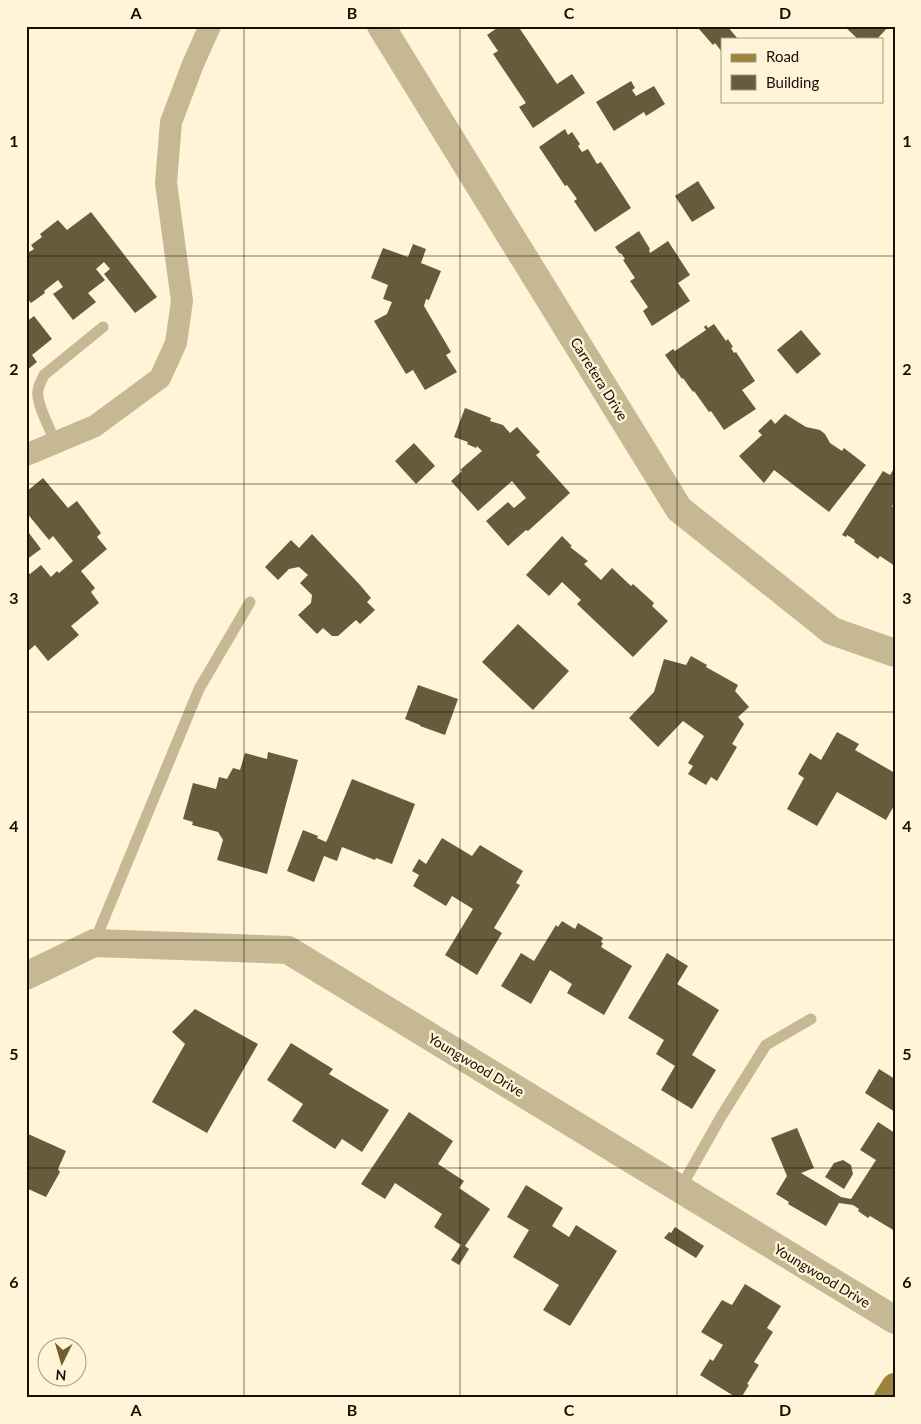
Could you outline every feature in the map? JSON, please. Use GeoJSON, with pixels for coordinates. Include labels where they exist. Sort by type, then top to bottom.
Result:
{"type":"FeatureCollection","features":[{"type":"Feature","properties":{"kind":"main road"},"geometry":{"type":"LineString","coordinates":[[888,1398],[895,1388]]}},
{"type":"Feature","properties":{"kind":"street"},"geometry":{"type":"LineString","coordinates":[[26,455],[95,426],[160,378],[176,343],[182,301],[166,183],[171,122],[210,26]]}},
{"type":"Feature","properties":{"kind":"street","name":"Carretera Drive"},"geometry":{"type":"LineString","coordinates":[[381,26],[679,509],[832,631],[895,653]]}},
{"type":"Feature","properties":{"kind":"street","name":"Youngwood Drive"},"geometry":{"type":"LineString","coordinates":[[26,976],[94,942],[288,950],[895,1320]]}},
{"type":"Feature","properties":{"kind":"lane"},"geometry":{"type":"LineString","coordinates":[[56,443],[39,401],[37,392],[40,384],[44,375],[103,327]]}},
{"type":"Feature","properties":{"kind":"lane"},"geometry":{"type":"LineString","coordinates":[[94,942],[199,689],[250,602]]}},
{"type":"Feature","properties":{"kind":"lane"},"geometry":{"type":"LineString","coordinates":[[680,1189],[722,1114],[766,1045],[811,1019]]}},
{"type":"Feature","properties":{"kind":"building"},"geometry":{"type":"Polygon","coordinates":[[[500,26],[518,26],[557,84],[572,74],[585,93],[533,128],[519,107],[526,103],[493,54],[498,51],[487,35],[500,26]]]}},
{"type":"Feature","properties":{"kind":"building"},"geometry":{"type":"Polygon","coordinates":[[[702,26],[727,26],[737,38],[721,38],[721,51],[715,43],[713,45],[699,29],[702,26]]]}},
{"type":"Feature","properties":{"kind":"building"},"geometry":{"type":"Polygon","coordinates":[[[844,26],[889,26],[878,38],[857,38],[844,26]]]}},
{"type":"Feature","properties":{"kind":"building"},"geometry":{"type":"Polygon","coordinates":[[[631,81],[635,88],[632,90],[636,96],[654,86],[665,104],[646,116],[644,112],[614,131],[596,102],[631,81]]]}},
{"type":"Feature","properties":{"kind":"building"},"geometry":{"type":"Polygon","coordinates":[[[565,129],[568,135],[572,132],[580,144],[578,146],[582,152],[588,149],[597,164],[601,162],[631,208],[595,232],[574,201],[577,199],[567,185],[565,186],[539,147],[565,129]]]}},
{"type":"Feature","properties":{"kind":"building"},"geometry":{"type":"Polygon","coordinates":[[[698,181],[715,208],[692,222],[675,196],[698,181]]]}},
{"type":"Feature","properties":{"kind":"building"},"geometry":{"type":"Polygon","coordinates":[[[91,212],[157,297],[135,313],[104,274],[110,269],[104,262],[96,269],[105,280],[88,293],[96,302],[73,320],[53,294],[63,287],[58,280],[31,303],[26,297],[26,254],[34,249],[31,245],[42,237],[40,234],[58,220],[67,230],[91,212]]]}},
{"type":"Feature","properties":{"kind":"building"},"geometry":{"type":"Polygon","coordinates":[[[639,231],[650,249],[650,253],[668,241],[690,275],[678,283],[690,301],[652,326],[643,311],[648,307],[630,281],[635,278],[623,260],[625,259],[615,247],[639,231]]]}},
{"type":"Feature","properties":{"kind":"building"},"geometry":{"type":"Polygon","coordinates":[[[413,244],[426,249],[421,263],[441,271],[429,300],[426,299],[424,306],[451,352],[446,355],[457,372],[425,390],[413,370],[406,374],[374,321],[387,314],[392,302],[383,299],[388,285],[371,278],[383,248],[408,257],[413,244]]]}},
{"type":"Feature","properties":{"kind":"building"},"geometry":{"type":"Polygon","coordinates":[[[34,316],[52,339],[32,355],[37,362],[26,371],[26,322],[34,316]]]}},
{"type":"Feature","properties":{"kind":"building"},"geometry":{"type":"Polygon","coordinates":[[[714,324],[726,341],[728,339],[734,353],[736,352],[755,381],[742,390],[756,409],[724,430],[711,411],[709,412],[665,355],[673,349],[675,351],[706,330],[704,327],[706,325],[708,328],[714,324]]]}},
{"type":"Feature","properties":{"kind":"building"},"geometry":{"type":"Polygon","coordinates":[[[801,330],[821,354],[797,374],[777,350],[801,330]]]}},
{"type":"Feature","properties":{"kind":"building"},"geometry":{"type":"Polygon","coordinates":[[[465,408],[491,418],[490,421],[503,425],[510,433],[517,427],[540,452],[536,455],[570,493],[528,531],[526,530],[508,546],[486,521],[508,502],[514,508],[526,498],[512,481],[478,511],[451,481],[462,471],[460,470],[482,451],[477,446],[476,448],[467,444],[468,442],[454,437],[465,408]]]}},
{"type":"Feature","properties":{"kind":"building"},"geometry":{"type":"Polygon","coordinates":[[[785,414],[806,427],[820,430],[825,434],[830,443],[842,451],[844,448],[866,465],[829,512],[774,470],[764,483],[739,456],[762,435],[758,431],[771,419],[775,424],[785,414]]]}},
{"type":"Feature","properties":{"kind":"building"},"geometry":{"type":"Polygon","coordinates":[[[414,443],[435,466],[416,484],[395,461],[414,443]]]}},
{"type":"Feature","properties":{"kind":"building"},"geometry":{"type":"Polygon","coordinates":[[[893,470],[895,471],[895,502],[892,506],[895,508],[895,566],[880,556],[878,559],[854,542],[855,540],[847,535],[846,537],[842,535],[883,471],[890,475],[893,470]]]}},
{"type":"Feature","properties":{"kind":"building"},"geometry":{"type":"Polygon","coordinates":[[[43,478],[68,508],[77,501],[101,533],[97,537],[107,549],[81,571],[95,588],[91,592],[99,603],[71,626],[79,635],[48,661],[35,645],[26,653],[26,574],[28,572],[30,574],[41,565],[51,577],[73,561],[53,536],[49,540],[26,512],[26,492],[43,478]]]}},
{"type":"Feature","properties":{"kind":"building"},"geometry":{"type":"Polygon","coordinates":[[[26,529],[41,549],[26,560],[26,529]]]}},
{"type":"Feature","properties":{"kind":"building"},"geometry":{"type":"Polygon","coordinates":[[[312,534],[371,598],[367,602],[375,610],[360,624],[356,620],[338,636],[332,636],[323,628],[317,634],[298,615],[311,603],[312,595],[300,583],[308,575],[299,567],[289,569],[278,580],[265,567],[291,540],[299,548],[312,534]]]}},
{"type":"Feature","properties":{"kind":"building"},"geometry":{"type":"Polygon","coordinates":[[[562,536],[572,546],[570,547],[588,561],[584,564],[601,580],[612,568],[631,586],[633,584],[654,603],[652,606],[668,621],[633,657],[577,604],[581,600],[562,582],[549,596],[526,575],[562,536]]]}},
{"type":"Feature","properties":{"kind":"building"},"geometry":{"type":"Polygon","coordinates":[[[518,624],[569,671],[533,710],[482,662],[518,624]]]}},
{"type":"Feature","properties":{"kind":"building"},"geometry":{"type":"Polygon","coordinates":[[[691,656],[738,685],[735,691],[749,707],[738,717],[744,724],[732,744],[737,747],[717,781],[711,777],[706,785],[688,774],[693,766],[688,763],[704,736],[683,721],[658,747],[629,718],[654,692],[664,659],[686,665],[691,656]]]}},
{"type":"Feature","properties":{"kind":"building"},"geometry":{"type":"Polygon","coordinates":[[[418,685],[458,699],[445,735],[405,719],[418,685]]]}},
{"type":"Feature","properties":{"kind":"building"},"geometry":{"type":"Polygon","coordinates":[[[837,732],[859,744],[855,750],[895,773],[895,804],[886,820],[837,792],[817,826],[787,809],[804,778],[798,774],[810,753],[821,760],[837,732]]]}},
{"type":"Feature","properties":{"kind":"building"},"geometry":{"type":"Polygon","coordinates":[[[268,752],[298,760],[267,874],[217,860],[223,840],[218,832],[192,825],[193,822],[183,819],[193,783],[216,789],[219,777],[227,779],[233,768],[240,770],[245,753],[267,759],[268,752]]]}},
{"type":"Feature","properties":{"kind":"building"},"geometry":{"type":"Polygon","coordinates":[[[352,779],[415,804],[392,864],[376,858],[375,860],[342,847],[337,861],[324,856],[314,882],[287,871],[303,830],[318,836],[317,838],[326,842],[352,779]]]}},
{"type":"Feature","properties":{"kind":"building"},"geometry":{"type":"Polygon","coordinates":[[[442,838],[472,856],[480,845],[523,871],[516,883],[520,885],[494,928],[502,933],[477,975],[445,955],[473,909],[452,896],[446,906],[413,886],[419,875],[412,871],[419,859],[426,864],[442,838]]]}},
{"type":"Feature","properties":{"kind":"building"},"geometry":{"type":"Polygon","coordinates":[[[562,921],[575,929],[578,923],[603,938],[601,947],[632,966],[604,1015],[567,993],[572,984],[550,970],[531,1004],[501,986],[521,953],[534,961],[556,925],[558,927],[562,921]]]}},
{"type":"Feature","properties":{"kind":"building"},"geometry":{"type":"Polygon","coordinates":[[[667,953],[688,966],[677,984],[719,1010],[692,1055],[716,1070],[692,1109],[661,1090],[675,1066],[656,1054],[664,1040],[628,1018],[667,953]]]}},
{"type":"Feature","properties":{"kind":"building"},"geometry":{"type":"Polygon","coordinates":[[[195,1009],[258,1044],[207,1133],[152,1102],[185,1044],[172,1032],[195,1009]]]}},
{"type":"Feature","properties":{"kind":"building"},"geometry":{"type":"Polygon","coordinates":[[[291,1043],[333,1069],[329,1074],[389,1110],[362,1152],[342,1139],[335,1149],[292,1121],[303,1104],[267,1080],[291,1043]]]}},
{"type":"Feature","properties":{"kind":"building"},"geometry":{"type":"Polygon","coordinates":[[[879,1069],[895,1079],[895,1112],[865,1093],[879,1069]]]}},
{"type":"Feature","properties":{"kind":"building"},"geometry":{"type":"Polygon","coordinates":[[[409,1112],[453,1141],[438,1164],[464,1181],[459,1188],[490,1209],[465,1246],[469,1249],[459,1265],[451,1260],[461,1245],[434,1227],[442,1214],[395,1183],[385,1199],[361,1184],[409,1112]]]}},
{"type":"Feature","properties":{"kind":"building"},"geometry":{"type":"Polygon","coordinates":[[[878,1122],[895,1133],[895,1231],[870,1216],[868,1218],[853,1205],[839,1203],[826,1226],[788,1204],[789,1202],[776,1194],[787,1176],[771,1138],[797,1128],[814,1168],[801,1173],[841,1197],[851,1199],[876,1160],[860,1150],[878,1122]]]}},
{"type":"Feature","properties":{"kind":"building"},"geometry":{"type":"Polygon","coordinates":[[[26,1133],[66,1151],[58,1169],[60,1172],[46,1197],[26,1188],[26,1133]]]}},
{"type":"Feature","properties":{"kind":"building"},"geometry":{"type":"Polygon","coordinates":[[[843,1160],[851,1165],[853,1174],[844,1189],[825,1177],[834,1163],[843,1160]]]}},
{"type":"Feature","properties":{"kind":"building"},"geometry":{"type":"Polygon","coordinates":[[[526,1185],[563,1208],[552,1226],[569,1237],[576,1225],[617,1251],[570,1326],[543,1310],[559,1285],[513,1257],[529,1230],[507,1217],[526,1185]]]}},
{"type":"Feature","properties":{"kind":"building"},"geometry":{"type":"Polygon","coordinates":[[[675,1227],[704,1246],[696,1258],[664,1238],[675,1227]]]}},
{"type":"Feature","properties":{"kind":"building"},"geometry":{"type":"Polygon","coordinates":[[[745,1284],[781,1306],[767,1328],[773,1332],[754,1362],[759,1365],[741,1398],[737,1398],[700,1375],[710,1359],[713,1361],[723,1345],[701,1332],[722,1300],[732,1305],[745,1284]]]}}]}
